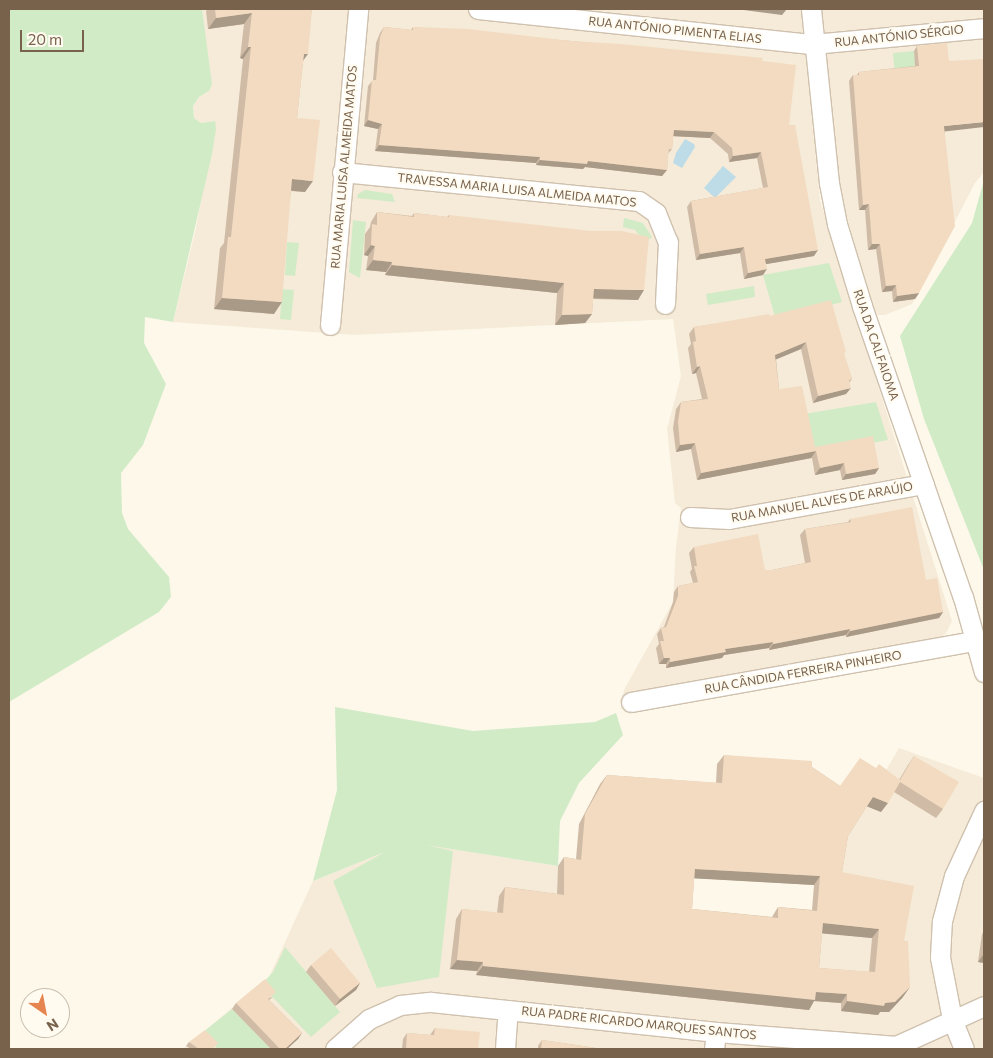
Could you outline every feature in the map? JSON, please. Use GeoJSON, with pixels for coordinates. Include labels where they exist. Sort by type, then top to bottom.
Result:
{"type":"FeatureCollection","features":[{"type":"Feature","properties":{"kind":"street","name":"RUA MARIA LUISA ALMEIDA MATOS"},"geometry":{"type":"LineString","coordinates":[[330,325],[342,172],[358,9]]}},
{"type":"Feature","properties":{"kind":"street","name":"RUA ANTÓNIO PIMENTA ELIAS"},"geometry":{"type":"LineString","coordinates":[[478,9],[813,44]]}},
{"type":"Feature","properties":{"kind":"street","name":"RUA DA CALFAIOMA"},"geometry":{"type":"LineString","coordinates":[[811,9],[828,184],[837,224],[862,306],[963,597],[984,672]]}},
{"type":"Feature","properties":{"kind":"street","name":"RUA ANTÓNIO SÉRGIO"},"geometry":{"type":"LineString","coordinates":[[813,44],[984,28]]}},
{"type":"Feature","properties":{"kind":"street","name":"TRAVESSA MARIA LUISA ALMEIDA MATOS"},"geometry":{"type":"LineString","coordinates":[[342,172],[639,201],[656,212],[668,242],[665,304]]}},
{"type":"Feature","properties":{"kind":"street","name":"RUA MANUEL ALVES DE ARAÚJO"},"geometry":{"type":"LineString","coordinates":[[690,517],[728,519],[924,484]]}},
{"type":"Feature","properties":{"kind":"street","name":"RUA CÂNDIDA FERREIRA PINHEIRO"},"geometry":{"type":"LineString","coordinates":[[631,702],[975,641]]}},
{"type":"Feature","properties":{"kind":"street"},"geometry":{"type":"LineString","coordinates":[[964,1049],[952,1020],[940,957],[942,921],[954,876],[984,812]]}},
{"type":"Feature","properties":{"kind":"street","name":"RUA PADRE RICARDO MARQUES SANTOS"},"geometry":{"type":"LineString","coordinates":[[335,1049],[369,1019],[400,1005],[431,1002],[508,1010],[715,1040],[896,1046],[984,1006]]}},
{"type":"Feature","properties":{"kind":"street"},"geometry":{"type":"LineString","coordinates":[[505,1049],[508,1010]]}},
{"type":"Feature","properties":{"kind":"shaded area"},"geometry":{"type":"Polygon","coordinates":[[[202,9],[801,9],[820,200],[952,621],[946,633],[941,638],[622,697],[625,688],[673,602],[676,547],[681,508],[675,503],[667,429],[681,376],[673,319],[354,335],[173,322],[196,228],[215,121],[201,123],[194,118],[193,106],[199,97],[209,91],[202,9]]]}},
{"type":"Feature","properties":{"kind":"shaded area"},"geometry":{"type":"Polygon","coordinates":[[[822,9],[984,9],[984,172],[975,183],[912,304],[885,315],[878,315],[873,308],[840,193],[822,9]]]}},
{"type":"Feature","properties":{"kind":"shaded area"},"geometry":{"type":"Polygon","coordinates":[[[899,748],[984,778],[984,1049],[183,1049],[269,977],[313,881],[410,842],[558,866],[557,904],[827,934],[842,846],[899,748]]]}},
{"type":"Feature","properties":{"kind":"green space"},"geometry":{"type":"Polygon","coordinates":[[[9,9],[202,9],[212,84],[209,91],[199,97],[193,106],[194,118],[201,123],[215,121],[216,129],[212,154],[173,322],[145,317],[144,343],[166,384],[143,445],[121,473],[122,513],[128,529],[169,577],[171,597],[159,612],[9,702],[9,9]]]}},
{"type":"Feature","properties":{"kind":"green space"},"geometry":{"type":"Polygon","coordinates":[[[914,51],[921,133],[900,135],[893,53],[914,51]]]}},
{"type":"Feature","properties":{"kind":"green space"},"geometry":{"type":"Polygon","coordinates":[[[984,180],[984,570],[924,419],[900,336],[972,223],[984,180]]]}},
{"type":"Feature","properties":{"kind":"green space"},"geometry":{"type":"Polygon","coordinates":[[[365,190],[392,194],[395,202],[357,198],[358,194],[365,190]]]}},
{"type":"Feature","properties":{"kind":"green space"},"geometry":{"type":"Polygon","coordinates":[[[624,218],[643,223],[652,237],[645,243],[635,230],[623,227],[624,218]]]}},
{"type":"Feature","properties":{"kind":"green space"},"geometry":{"type":"Polygon","coordinates":[[[353,220],[366,222],[360,278],[349,272],[353,220]]]}},
{"type":"Feature","properties":{"kind":"green space"},"geometry":{"type":"Polygon","coordinates":[[[287,242],[299,243],[295,276],[285,275],[287,242]]]}},
{"type":"Feature","properties":{"kind":"green space"},"geometry":{"type":"Polygon","coordinates":[[[829,263],[842,302],[776,320],[763,275],[829,263]]]}},
{"type":"Feature","properties":{"kind":"green space"},"geometry":{"type":"Polygon","coordinates":[[[754,286],[755,297],[708,305],[706,294],[754,286]]]}},
{"type":"Feature","properties":{"kind":"green space"},"geometry":{"type":"Polygon","coordinates":[[[282,289],[294,290],[291,320],[280,319],[282,289]]]}},
{"type":"Feature","properties":{"kind":"green space"},"geometry":{"type":"Polygon","coordinates":[[[876,402],[888,440],[811,454],[804,414],[876,402]]]}},
{"type":"Feature","properties":{"kind":"green space"},"geometry":{"type":"Polygon","coordinates":[[[335,707],[473,731],[595,722],[616,713],[623,735],[579,783],[560,821],[558,866],[426,845],[453,851],[439,977],[377,988],[333,881],[385,852],[313,881],[337,790],[335,707]]]}},
{"type":"Feature","properties":{"kind":"green space"},"geometry":{"type":"Polygon","coordinates":[[[285,947],[340,1012],[311,1037],[261,985],[273,972],[285,947]]]}},
{"type":"Feature","properties":{"kind":"green space"},"geometry":{"type":"Polygon","coordinates":[[[232,1009],[271,1049],[218,1049],[202,1033],[232,1009]]]}},
{"type":"Feature","properties":{"kind":"water"},"geometry":{"type":"Polygon","coordinates":[[[685,139],[694,144],[695,147],[682,168],[673,163],[676,153],[685,139]]]}},
{"type":"Feature","properties":{"kind":"water"},"geometry":{"type":"Polygon","coordinates":[[[723,166],[736,177],[715,198],[704,188],[723,166]]]}},
{"type":"Feature","properties":{"kind":"building"},"geometry":{"type":"Polygon","coordinates":[[[215,9],[312,9],[308,54],[304,54],[297,118],[320,120],[313,181],[292,179],[282,302],[222,298],[228,237],[231,237],[251,47],[248,47],[252,13],[216,18],[215,9]]]}},
{"type":"Feature","properties":{"kind":"building"},"geometry":{"type":"Polygon","coordinates":[[[384,27],[413,30],[413,27],[468,29],[571,41],[763,58],[762,61],[796,65],[789,125],[795,125],[818,250],[765,259],[767,269],[748,273],[744,247],[700,254],[691,201],[768,187],[761,152],[733,156],[732,148],[714,132],[674,130],[672,149],[669,149],[667,170],[588,161],[587,164],[540,160],[540,157],[379,145],[382,124],[368,120],[372,80],[376,80],[380,37],[384,27]]]}},
{"type":"Feature","properties":{"kind":"building"},"geometry":{"type":"Polygon","coordinates":[[[947,43],[949,61],[984,59],[984,122],[944,126],[955,226],[919,293],[897,296],[896,285],[886,286],[880,244],[872,244],[869,204],[863,205],[853,75],[859,75],[859,72],[919,66],[917,46],[947,43]]]}},
{"type":"Feature","properties":{"kind":"building"},"geometry":{"type":"Polygon","coordinates":[[[377,212],[414,217],[414,213],[449,217],[449,215],[591,231],[622,231],[649,237],[644,290],[594,289],[592,314],[562,315],[564,283],[392,265],[392,262],[373,260],[375,246],[371,245],[372,224],[377,225],[377,212]]]}},
{"type":"Feature","properties":{"kind":"building"},"geometry":{"type":"Polygon","coordinates":[[[831,300],[846,352],[844,353],[852,379],[849,380],[851,388],[818,396],[806,342],[775,355],[779,389],[802,386],[815,447],[873,436],[879,468],[846,474],[844,463],[820,468],[816,451],[701,473],[695,443],[680,445],[678,422],[681,402],[708,399],[700,366],[697,367],[693,342],[696,341],[694,327],[769,314],[769,316],[831,300]]]}},
{"type":"Feature","properties":{"kind":"building"},"geometry":{"type":"Polygon","coordinates":[[[912,507],[926,580],[937,578],[943,612],[850,631],[850,629],[773,644],[773,642],[725,649],[726,652],[670,662],[670,658],[664,658],[660,641],[664,641],[661,628],[666,627],[678,596],[678,586],[698,582],[694,566],[697,566],[694,547],[758,534],[765,570],[772,570],[811,562],[805,529],[851,522],[850,519],[912,507]]]}},
{"type":"Feature","properties":{"kind":"building"},"geometry":{"type":"Polygon","coordinates":[[[724,755],[812,761],[812,767],[840,786],[860,758],[876,768],[879,764],[900,780],[914,756],[959,782],[943,809],[900,782],[888,803],[873,797],[848,836],[842,872],[914,886],[904,941],[908,941],[910,987],[895,1002],[885,1003],[884,1006],[847,1001],[847,994],[816,992],[815,1000],[483,966],[483,962],[457,960],[462,909],[503,913],[505,887],[564,895],[564,857],[581,860],[585,814],[607,775],[722,783],[724,755]],[[695,869],[692,909],[778,918],[778,907],[817,911],[820,876],[695,869]],[[823,923],[819,968],[875,972],[879,929],[823,923]]]}},
{"type":"Feature","properties":{"kind":"building"},"geometry":{"type":"Polygon","coordinates":[[[331,948],[360,983],[340,999],[311,965],[331,948]]]}},
{"type":"Feature","properties":{"kind":"building"},"geometry":{"type":"Polygon","coordinates":[[[265,979],[276,992],[268,999],[302,1033],[285,1049],[280,1049],[236,1003],[265,979]]]}},
{"type":"Feature","properties":{"kind":"building"},"geometry":{"type":"Polygon","coordinates":[[[435,1028],[480,1032],[478,1049],[406,1049],[407,1033],[434,1035],[435,1028]]]}},
{"type":"Feature","properties":{"kind":"building"},"geometry":{"type":"Polygon","coordinates":[[[205,1030],[218,1043],[213,1049],[199,1049],[189,1042],[205,1030]]]}},
{"type":"Feature","properties":{"kind":"building"},"geometry":{"type":"Polygon","coordinates":[[[542,1040],[603,1049],[541,1049],[542,1040]]]}}]}
